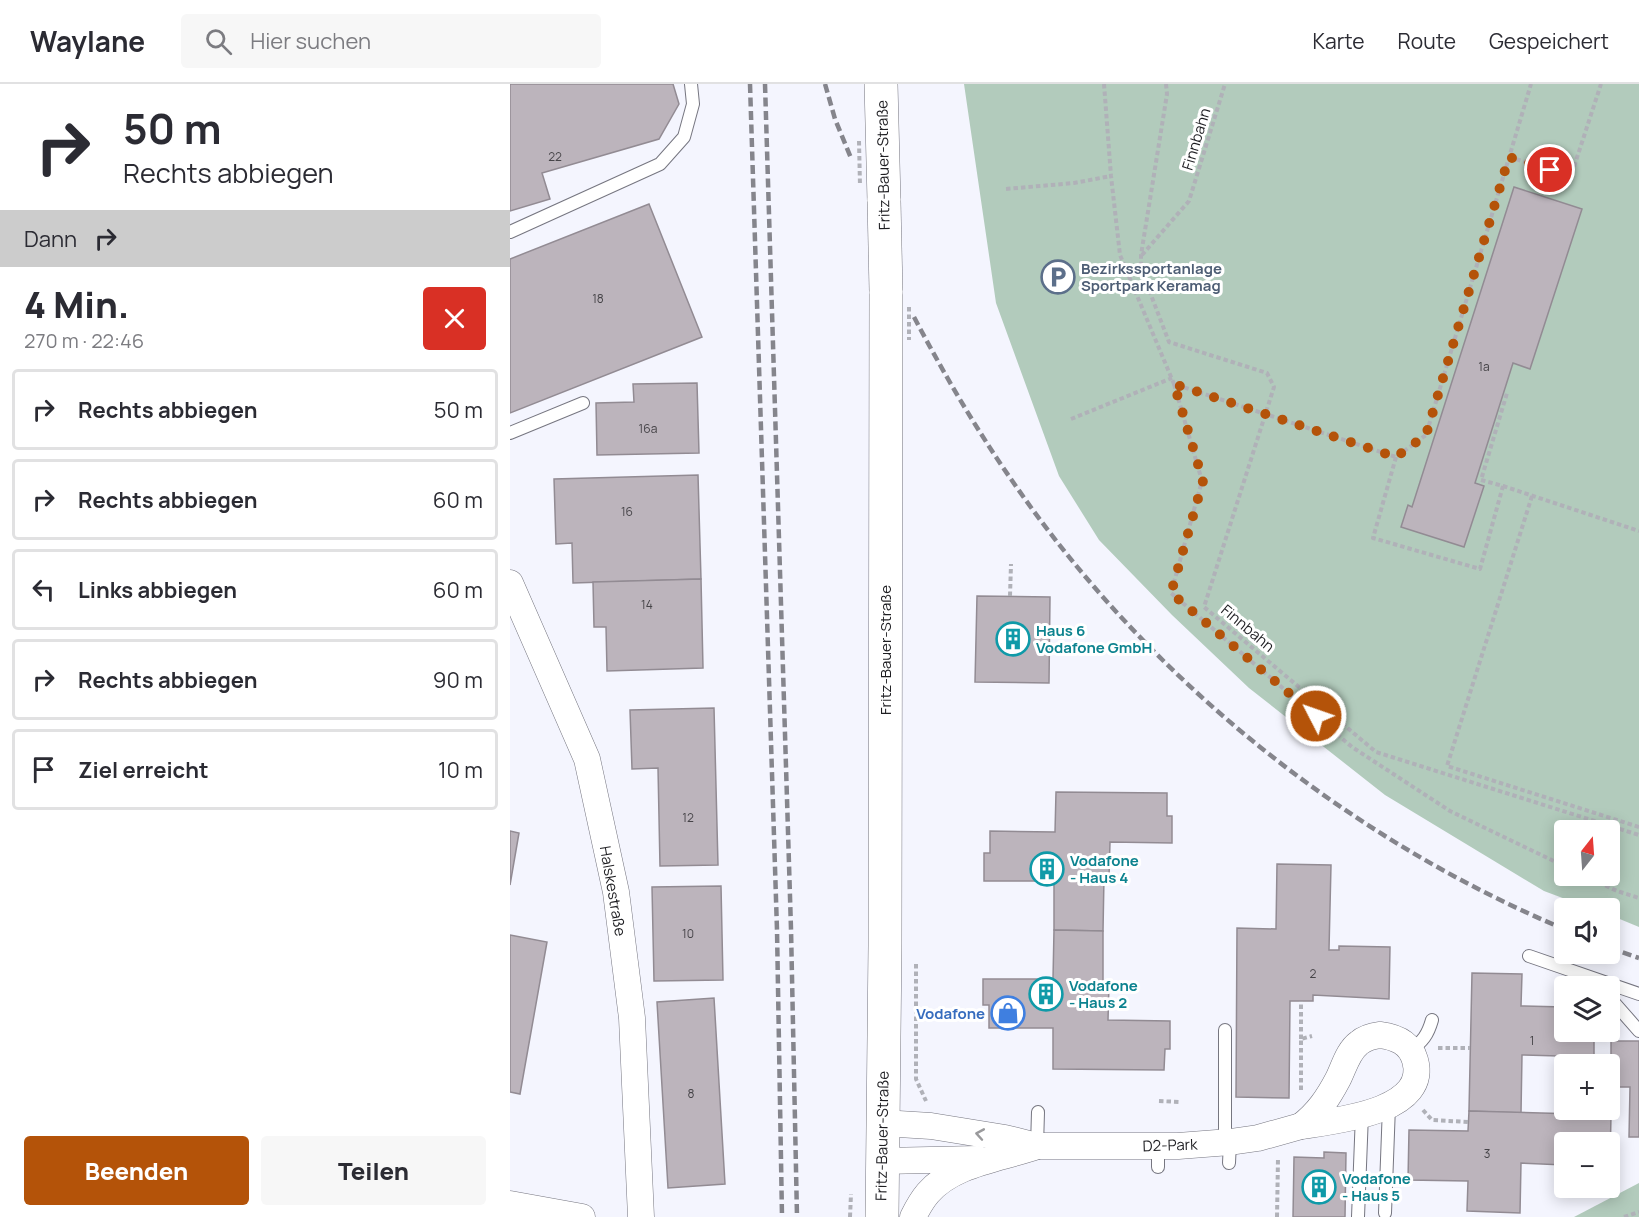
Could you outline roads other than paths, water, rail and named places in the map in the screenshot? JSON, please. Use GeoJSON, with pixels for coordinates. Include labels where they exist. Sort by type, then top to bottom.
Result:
{"type":"FeatureCollection","features":[{"type":"Feature","properties":{"kind":"main road","name":"Fritz-Bauer-Straße"},"geometry":{"type":"LineString","coordinates":[[881,84],[886,291],[885,946],[882,1217]]}},
{"type":"Feature","properties":{"kind":"street","name":"Halskestraße"},"geometry":{"type":"LineString","coordinates":[[510,583],[586,759],[616,892],[632,1018],[641,1217]]}},
{"type":"Feature","properties":{"kind":"street"},"geometry":{"type":"LineString","coordinates":[[1290,1130],[1318,1112],[1337,1082],[1351,1051],[1359,1042],[1369,1037],[1392,1036],[1402,1041],[1415,1060],[1417,1072],[1414,1083],[1399,1100]]}},
{"type":"Feature","properties":{"kind":"street","name":"D2-Park"},"geometry":{"type":"LineString","coordinates":[[882,1123],[931,1126],[1005,1138],[1037,1146],[1228,1149],[1290,1130],[1362,1114],[1399,1100]]}},
{"type":"Feature","properties":{"kind":"street","name":"D2-Park"},"geometry":{"type":"LineString","coordinates":[[913,1217],[929,1192],[944,1180],[960,1171],[995,1158],[1037,1146]]}},
{"type":"Feature","properties":{"kind":"street","name":"D2-Park"},"geometry":{"type":"LineString","coordinates":[[882,1161],[995,1158]]}},
{"type":"Feature","properties":{"kind":"street"},"geometry":{"type":"LineString","coordinates":[[510,1204],[582,1217]]}},
{"type":"Feature","properties":{"kind":"lane"},"geometry":{"type":"LineString","coordinates":[[510,232],[660,164],[684,137],[693,104],[691,84]]}},
{"type":"Feature","properties":{"kind":"lane"},"geometry":{"type":"LineString","coordinates":[[510,433],[584,403]]}},
{"type":"Feature","properties":{"kind":"lane"},"geometry":{"type":"LineString","coordinates":[[1529,956],[1637,995]]}},
{"type":"Feature","properties":{"kind":"lane"},"geometry":{"type":"LineString","coordinates":[[1580,973],[1584,976]]}},
{"type":"Feature","properties":{"kind":"lane"},"geometry":{"type":"LineString","coordinates":[[1620,1009],[1639,1031]]}},
{"type":"Feature","properties":{"kind":"lane"},"geometry":{"type":"LineString","coordinates":[[1410,1050],[1429,1033],[1432,1020]]}},
{"type":"Feature","properties":{"kind":"lane"},"geometry":{"type":"LineString","coordinates":[[1225,1030],[1228,1149]]}},
{"type":"Feature","properties":{"kind":"lane"},"geometry":{"type":"LineString","coordinates":[[1385,1213],[1399,1100]]}},
{"type":"Feature","properties":{"kind":"lane"},"geometry":{"type":"LineString","coordinates":[[1037,1146],[1038,1112]]}},
{"type":"Feature","properties":{"kind":"lane"},"geometry":{"type":"LineString","coordinates":[[1358,1217],[1362,1114]]}},
{"type":"Feature","properties":{"kind":"railway"},"geometry":{"type":"LineString","coordinates":[[750,84],[777,930],[782,1217]]}},
{"type":"Feature","properties":{"kind":"railway"},"geometry":{"type":"LineString","coordinates":[[765,84],[791,929],[797,1217]]}},
{"type":"Feature","properties":{"kind":"railway"},"geometry":{"type":"LineString","coordinates":[[825,84],[835,119],[851,158]]}},
{"type":"Feature","properties":{"kind":"railway"},"geometry":{"type":"LineString","coordinates":[[914,317],[986,442],[1066,554],[1125,622],[1189,685],[1257,744],[1329,799],[1404,848],[1483,891],[1554,924]]}},
{"type":"Feature","properties":{"kind":"railway"},"geometry":{"type":"LineString","coordinates":[[1620,951],[1639,958]]}},
{"type":"Feature","properties":{"kind":"place","name":"Bezirkssportanlage Sportpark Keramag"},"geometry":{"type":"Point","coordinates":[1058,277]}},
{"type":"Feature","properties":{"kind":"place","name":"Haus 6 Vodafone GmbH"},"geometry":{"type":"Point","coordinates":[1013,639]}},
{"type":"Feature","properties":{"kind":"place","name":"Vodafone - Haus 4"},"geometry":{"type":"Point","coordinates":[1047,869]}},
{"type":"Feature","properties":{"kind":"place","name":"Vodafone - Haus 2"},"geometry":{"type":"Point","coordinates":[1046,994]}},
{"type":"Feature","properties":{"kind":"place","name":"Vodafone"},"geometry":{"type":"Point","coordinates":[1008,1013]}},
{"type":"Feature","properties":{"kind":"place","name":"Vodafone - Haus 5"},"geometry":{"type":"Point","coordinates":[1319,1187]}}]}
